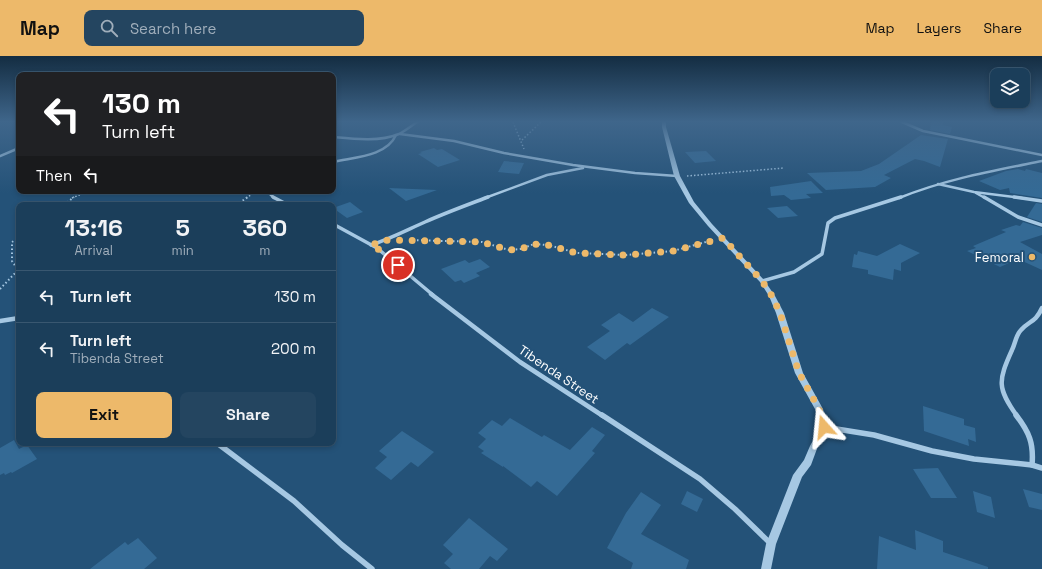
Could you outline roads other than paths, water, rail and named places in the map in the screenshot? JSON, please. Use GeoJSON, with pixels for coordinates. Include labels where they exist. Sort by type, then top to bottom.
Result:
{"type":"FeatureCollection","features":[{"type":"Feature","properties":{"kind":"street"},"geometry":{"type":"LineString","coordinates":[[336,161],[373,153],[389,146]]}},
{"type":"Feature","properties":{"kind":"street"},"geometry":{"type":"LineString","coordinates":[[472,146],[492,151],[587,167],[632,173],[677,176]]}},
{"type":"Feature","properties":{"kind":"street"},"geometry":{"type":"LineString","coordinates":[[669,146],[677,176],[692,203],[710,225],[762,281],[780,313],[799,373],[819,409],[824,427],[808,462],[798,475],[771,544],[766,569]]}},
{"type":"Feature","properties":{"kind":"street"},"geometry":{"type":"LineString","coordinates":[[997,146],[1042,155]]}},
{"type":"Feature","properties":{"kind":"street"},"geometry":{"type":"LineString","coordinates":[[0,156],[16,149]]}},
{"type":"Feature","properties":{"kind":"street"},"geometry":{"type":"LineString","coordinates":[[762,281],[786,276],[801,270],[822,254],[828,224],[835,218],[890,202],[929,186],[959,178],[1042,161]]}},
{"type":"Feature","properties":{"kind":"street"},"geometry":{"type":"LineString","coordinates":[[371,245],[388,240],[441,215],[547,174],[587,167]]}},
{"type":"Feature","properties":{"kind":"street"},"geometry":{"type":"LineString","coordinates":[[938,184],[974,192],[1042,201]]}},
{"type":"Feature","properties":{"kind":"street"},"geometry":{"type":"LineString","coordinates":[[974,192],[1022,218],[1042,225]]}},
{"type":"Feature","properties":{"kind":"street"},"geometry":{"type":"LineString","coordinates":[[270,194],[275,199],[282,202]]}},
{"type":"Feature","properties":{"kind":"street","name":"Tibenda Street"},"geometry":{"type":"LineString","coordinates":[[336,226],[377,248],[428,291],[520,362],[700,479],[735,509],[771,544]]}},
{"type":"Feature","properties":{"kind":"street"},"geometry":{"type":"LineString","coordinates":[[1032,429],[1005,393],[1001,379],[1004,365],[1015,344],[1019,332],[1037,318],[1042,308]]}},
{"type":"Feature","properties":{"kind":"street"},"geometry":{"type":"LineString","coordinates":[[0,320],[16,318]]}},
{"type":"Feature","properties":{"kind":"street"},"geometry":{"type":"LineString","coordinates":[[824,427],[874,436],[932,451],[974,459],[1032,465],[1042,468]]}},
{"type":"Feature","properties":{"kind":"street"},"geometry":{"type":"LineString","coordinates":[[221,446],[294,501],[342,545],[372,569]]}},
{"type":"Feature","properties":{"kind":"street"},"geometry":{"type":"LineString","coordinates":[[1032,465],[1037,457],[1038,450]]}},
{"type":"Feature","properties":{"kind":"place","name":"Femoral"},"geometry":{"type":"Point","coordinates":[1032,257]}}]}
